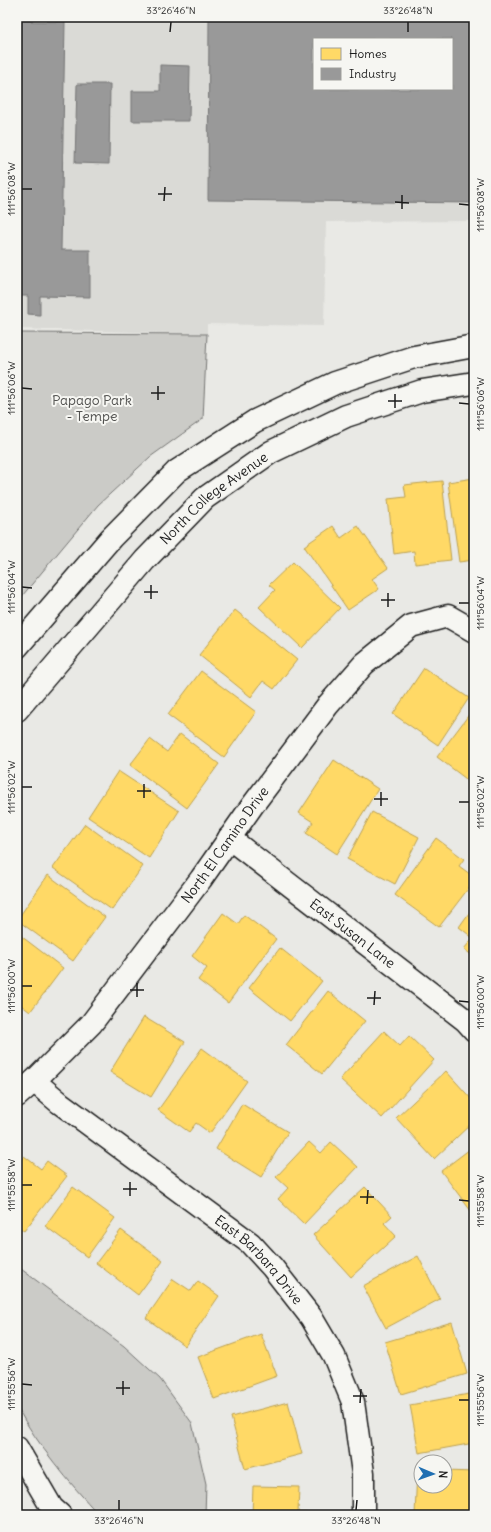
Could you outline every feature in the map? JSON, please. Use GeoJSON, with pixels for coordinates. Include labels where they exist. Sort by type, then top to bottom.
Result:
{"type":"FeatureCollection","features":[{"type":"Feature","properties":{"kind":"street"},"geometry":{"type":"LineString","coordinates":[[17,647],[111,538],[177,471],[255,421],[335,383],[414,357],[474,346]]}},
{"type":"Feature","properties":{"kind":"street","name":"North College Avenue"},"geometry":{"type":"LineString","coordinates":[[17,710],[146,560],[205,498],[271,452],[346,416],[422,391],[474,383]]}},
{"type":"Feature","properties":{"kind":"street","name":"North El Camino Drive"},"geometry":{"type":"LineString","coordinates":[[17,1096],[91,1024],[202,879],[229,838],[328,705],[364,664],[411,626],[448,616],[474,631]]}},
{"type":"Feature","properties":{"kind":"street","name":"East Susan Lane"},"geometry":{"type":"LineString","coordinates":[[229,838],[465,1020],[474,1030]]}},
{"type":"Feature","properties":{"kind":"street","name":"East Barbara Drive"},"geometry":{"type":"LineString","coordinates":[[34,1081],[60,1103],[250,1243],[272,1267],[311,1317],[334,1356],[353,1402],[363,1473],[363,1515]]}},
{"type":"Feature","properties":{"kind":"street"},"geometry":{"type":"LineString","coordinates":[[17,1448],[52,1513]]}},
{"type":"Feature","properties":{"kind":"shaded area"},"geometry":{"type":"Polygon","coordinates":[[[17,17],[474,17],[474,221],[326,222],[324,326],[207,324],[207,334],[17,329],[17,17]]]}},
{"type":"Feature","properties":{"kind":"green space","name":"Papago Park - Tempe"},"geometry":{"type":"Polygon","coordinates":[[[17,333],[207,334],[203,419],[150,457],[98,505],[17,602],[17,333]]]}},
{"type":"Feature","properties":{"kind":"green space"},"geometry":{"type":"Polygon","coordinates":[[[17,1266],[124,1346],[160,1379],[192,1423],[206,1484],[205,1515],[99,1515],[65,1477],[44,1450],[17,1407],[17,1266]]]}},
{"type":"Feature","properties":{"kind":"building: Homes"},"geometry":{"type":"Polygon","coordinates":[[[474,478],[474,560],[459,562],[448,482],[474,478]]]}},
{"type":"Feature","properties":{"kind":"building: Homes"},"geometry":{"type":"Polygon","coordinates":[[[442,481],[451,560],[415,564],[414,551],[394,554],[388,499],[406,497],[404,485],[442,481]]]}},
{"type":"Feature","properties":{"kind":"building: Homes"},"geometry":{"type":"Polygon","coordinates":[[[333,526],[341,538],[358,526],[388,568],[372,579],[379,589],[348,610],[304,546],[333,526]]]}},
{"type":"Feature","properties":{"kind":"building: Homes"},"geometry":{"type":"Polygon","coordinates":[[[293,562],[340,608],[302,648],[259,607],[275,590],[269,585],[293,562]]]}},
{"type":"Feature","properties":{"kind":"building: Homes"},"geometry":{"type":"Polygon","coordinates":[[[235,610],[297,660],[274,689],[263,681],[251,697],[199,655],[235,610]]]}},
{"type":"Feature","properties":{"kind":"building: Homes"},"geometry":{"type":"Polygon","coordinates":[[[424,668],[469,698],[438,745],[393,714],[424,668]]]}},
{"type":"Feature","properties":{"kind":"building: Homes"},"geometry":{"type":"Polygon","coordinates":[[[201,671],[256,712],[224,757],[168,715],[201,671]]]}},
{"type":"Feature","properties":{"kind":"building: Homes"},"geometry":{"type":"Polygon","coordinates":[[[474,708],[474,785],[437,757],[474,708]]]}},
{"type":"Feature","properties":{"kind":"building: Homes"},"geometry":{"type":"Polygon","coordinates":[[[180,734],[219,764],[187,808],[130,765],[150,739],[167,752],[180,734]]]}},
{"type":"Feature","properties":{"kind":"building: Homes"},"geometry":{"type":"Polygon","coordinates":[[[334,760],[378,789],[337,854],[306,833],[313,822],[299,813],[334,760]]]}},
{"type":"Feature","properties":{"kind":"building: Homes"},"geometry":{"type":"Polygon","coordinates":[[[118,771],[179,811],[149,858],[88,817],[118,771]]]}},
{"type":"Feature","properties":{"kind":"building: Homes"},"geometry":{"type":"Polygon","coordinates":[[[372,812],[419,837],[395,884],[347,859],[372,812]]]}},
{"type":"Feature","properties":{"kind":"building: Homes"},"geometry":{"type":"Polygon","coordinates":[[[85,824],[143,866],[112,910],[53,868],[85,824]]]}},
{"type":"Feature","properties":{"kind":"building: Homes"},"geometry":{"type":"Polygon","coordinates":[[[436,838],[464,859],[459,866],[474,877],[474,881],[439,927],[395,895],[436,838]]]}},
{"type":"Feature","properties":{"kind":"building: Homes"},"geometry":{"type":"Polygon","coordinates":[[[48,875],[105,917],[73,961],[17,920],[48,875]]]}},
{"type":"Feature","properties":{"kind":"building: Homes"},"geometry":{"type":"Polygon","coordinates":[[[474,906],[474,957],[464,949],[473,938],[459,927],[474,906]]]}},
{"type":"Feature","properties":{"kind":"building: Homes"},"geometry":{"type":"Polygon","coordinates":[[[223,913],[238,924],[244,915],[276,939],[228,1003],[198,980],[207,968],[192,956],[223,913]]]}},
{"type":"Feature","properties":{"kind":"building: Homes"},"geometry":{"type":"Polygon","coordinates":[[[17,933],[63,968],[30,1012],[17,1002],[17,933]]]}},
{"type":"Feature","properties":{"kind":"building: Homes"},"geometry":{"type":"Polygon","coordinates":[[[280,948],[322,981],[290,1021],[249,988],[280,948]]]}},
{"type":"Feature","properties":{"kind":"building: Homes"},"geometry":{"type":"Polygon","coordinates":[[[328,991],[365,1021],[322,1074],[286,1045],[328,991]]]}},
{"type":"Feature","properties":{"kind":"building: Homes"},"geometry":{"type":"Polygon","coordinates":[[[144,1017],[185,1042],[151,1097],[110,1072],[144,1017]]]}},
{"type":"Feature","properties":{"kind":"building: Homes"},"geometry":{"type":"Polygon","coordinates":[[[384,1031],[400,1046],[409,1036],[434,1060],[382,1118],[340,1079],[384,1031]]]}},
{"type":"Feature","properties":{"kind":"building: Homes"},"geometry":{"type":"Polygon","coordinates":[[[202,1048],[247,1081],[210,1133],[196,1123],[189,1132],[158,1110],[202,1048]]]}},
{"type":"Feature","properties":{"kind":"building: Homes"},"geometry":{"type":"Polygon","coordinates":[[[446,1071],[474,1102],[474,1121],[434,1159],[396,1118],[446,1071]]]}},
{"type":"Feature","properties":{"kind":"building: Homes"},"geometry":{"type":"Polygon","coordinates":[[[242,1104],[288,1132],[261,1177],[216,1149],[242,1104]]]}},
{"type":"Feature","properties":{"kind":"building: Homes"},"geometry":{"type":"Polygon","coordinates":[[[309,1142],[321,1153],[331,1142],[358,1167],[304,1224],[278,1199],[288,1188],[276,1177],[309,1142]]]}},
{"type":"Feature","properties":{"kind":"building: Homes"},"geometry":{"type":"Polygon","coordinates":[[[474,1146],[474,1215],[441,1171],[474,1146]]]}},
{"type":"Feature","properties":{"kind":"building: Homes"},"geometry":{"type":"Polygon","coordinates":[[[24,1156],[41,1169],[47,1161],[67,1176],[24,1231],[17,1226],[17,1165],[24,1156]]]}},
{"type":"Feature","properties":{"kind":"building: Homes"},"geometry":{"type":"Polygon","coordinates":[[[73,1187],[115,1218],[87,1257],[45,1226],[73,1187]]]}},
{"type":"Feature","properties":{"kind":"building: Homes"},"geometry":{"type":"Polygon","coordinates":[[[365,1187],[392,1216],[384,1223],[396,1236],[351,1277],[313,1235],[365,1187]]]}},
{"type":"Feature","properties":{"kind":"building: Homes"},"geometry":{"type":"Polygon","coordinates":[[[121,1230],[163,1261],[138,1295],[96,1263],[121,1230]]]}},
{"type":"Feature","properties":{"kind":"building: Homes"},"geometry":{"type":"Polygon","coordinates":[[[418,1256],[440,1299],[386,1328],[363,1286],[418,1256]]]}},
{"type":"Feature","properties":{"kind":"building: Homes"},"geometry":{"type":"Polygon","coordinates":[[[173,1279],[191,1291],[198,1281],[219,1296],[185,1346],[146,1318],[173,1279]]]}},
{"type":"Feature","properties":{"kind":"building: Homes"},"geometry":{"type":"Polygon","coordinates":[[[452,1322],[467,1374],[401,1394],[385,1342],[452,1322]]]}},
{"type":"Feature","properties":{"kind":"building: Homes"},"geometry":{"type":"Polygon","coordinates":[[[261,1334],[277,1376],[214,1399],[198,1357],[261,1334]]]}},
{"type":"Feature","properties":{"kind":"building: Homes"},"geometry":{"type":"Polygon","coordinates":[[[474,1393],[474,1443],[419,1453],[410,1405],[474,1393]]]}},
{"type":"Feature","properties":{"kind":"building: Homes"},"geometry":{"type":"Polygon","coordinates":[[[288,1402],[302,1454],[245,1469],[231,1417],[288,1402]]]}},
{"type":"Feature","properties":{"kind":"building: Homes"},"geometry":{"type":"Polygon","coordinates":[[[453,1471],[474,1472],[474,1515],[415,1515],[416,1494],[453,1494],[453,1471]]]}},
{"type":"Feature","properties":{"kind":"building: Homes"},"geometry":{"type":"Polygon","coordinates":[[[253,1486],[299,1487],[298,1513],[308,1513],[308,1515],[252,1515],[253,1486]]]}},
{"type":"Feature","properties":{"kind":"building: Industry"},"geometry":{"type":"Polygon","coordinates":[[[209,17],[474,17],[474,203],[208,200],[209,17]]]}},
{"type":"Feature","properties":{"kind":"building: Industry"},"geometry":{"type":"Polygon","coordinates":[[[17,21],[65,22],[61,250],[90,250],[90,297],[40,296],[40,315],[28,314],[28,296],[17,296],[17,21]]]}},
{"type":"Feature","properties":{"kind":"building: Industry"},"geometry":{"type":"Polygon","coordinates":[[[160,65],[190,66],[189,121],[132,121],[132,91],[160,91],[160,65]]]}},
{"type":"Feature","properties":{"kind":"building: Industry"},"geometry":{"type":"Polygon","coordinates":[[[77,84],[110,84],[109,164],[75,163],[77,84]]]}}]}
